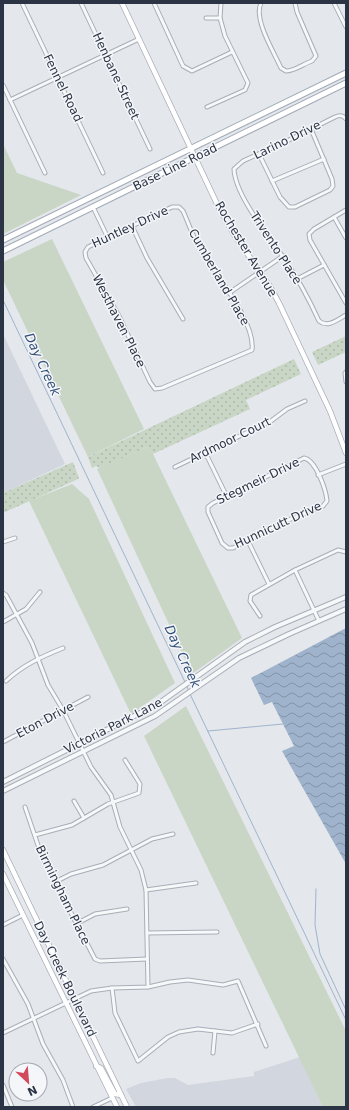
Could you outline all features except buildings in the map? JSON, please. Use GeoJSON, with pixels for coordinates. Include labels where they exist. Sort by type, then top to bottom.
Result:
{"type":"FeatureCollection","features":[{"type":"Feature","properties":{"kind":"main road","name":"Rochester Avenue"},"geometry":{"type":"LineString","coordinates":[[122,3],[229,225],[279,304],[323,397],[346,453]]}},
{"type":"Feature","properties":{"kind":"main road","name":"Base Line Road"},"geometry":{"type":"LineString","coordinates":[[3,240],[346,73]]}},
{"type":"Feature","properties":{"kind":"main road","name":"Base Line Road"},"geometry":{"type":"LineString","coordinates":[[3,250],[346,84]]}},
{"type":"Feature","properties":{"kind":"main road","name":"Day Creek Boulevard"},"geometry":{"type":"LineString","coordinates":[[3,850],[74,1000],[127,1107]]}},
{"type":"Feature","properties":{"kind":"main road","name":"Day Creek Boulevard"},"geometry":{"type":"LineString","coordinates":[[3,874],[65,1004],[117,1107]]}},
{"type":"Feature","properties":{"kind":"main road"},"geometry":{"type":"LineString","coordinates":[[96,1066],[101,1068],[115,1094],[121,1095]]}},
{"type":"Feature","properties":{"kind":"street","name":"Fennel Road"},"geometry":{"type":"LineString","coordinates":[[22,3],[103,173]]}},
{"type":"Feature","properties":{"kind":"street","name":"Henbane Street"},"geometry":{"type":"LineString","coordinates":[[81,3],[150,149]]}},
{"type":"Feature","properties":{"kind":"street"},"geometry":{"type":"LineString","coordinates":[[154,3],[183,66],[187,70],[192,71],[232,52]]}},
{"type":"Feature","properties":{"kind":"street"},"geometry":{"type":"LineString","coordinates":[[207,107],[245,90],[248,86],[247,79],[225,36],[220,18],[221,3]]}},
{"type":"Feature","properties":{"kind":"street"},"geometry":{"type":"LineString","coordinates":[[261,3],[259,9],[263,29],[281,68],[286,71],[292,71],[301,64],[312,61],[316,56],[297,12],[295,3]]}},
{"type":"Feature","properties":{"kind":"street"},"geometry":{"type":"LineString","coordinates":[[334,3],[346,27]]}},
{"type":"Feature","properties":{"kind":"street"},"geometry":{"type":"LineString","coordinates":[[206,18],[220,18]]}},
{"type":"Feature","properties":{"kind":"street"},"geometry":{"type":"LineString","coordinates":[[10,100],[139,39]]}},
{"type":"Feature","properties":{"kind":"street"},"geometry":{"type":"LineString","coordinates":[[3,85],[45,174]]}},
{"type":"Feature","properties":{"kind":"street","name":"Larino Drive"},"geometry":{"type":"LineString","coordinates":[[234,168],[238,164],[333,118],[345,118]]}},
{"type":"Feature","properties":{"kind":"street"},"geometry":{"type":"LineString","coordinates":[[259,154],[285,204],[289,207],[295,207],[330,190],[333,186],[332,179],[311,129]]}},
{"type":"Feature","properties":{"kind":"street"},"geometry":{"type":"LineString","coordinates":[[272,181],[324,159]]}},
{"type":"Feature","properties":{"kind":"street","name":"Trivento Place"},"geometry":{"type":"LineString","coordinates":[[234,168],[236,180],[253,215],[283,256],[319,321],[323,324],[329,324],[346,315]]}},
{"type":"Feature","properties":{"kind":"street"},"geometry":{"type":"LineString","coordinates":[[93,207],[108,238]]}},
{"type":"Feature","properties":{"kind":"street","name":"Huntley Drive"},"geometry":{"type":"LineString","coordinates":[[85,252],[88,248],[132,226],[172,207],[178,207]]}},
{"type":"Feature","properties":{"kind":"street","name":"Cumberland Place"},"geometry":{"type":"LineString","coordinates":[[178,207],[183,211],[198,245],[229,292],[250,334],[253,343],[252,350]]}},
{"type":"Feature","properties":{"kind":"street"},"geometry":{"type":"LineString","coordinates":[[346,210],[314,229],[309,234],[310,240],[346,303]]}},
{"type":"Feature","properties":{"kind":"street"},"geometry":{"type":"LineString","coordinates":[[334,217],[346,238]]}},
{"type":"Feature","properties":{"kind":"street"},"geometry":{"type":"LineString","coordinates":[[132,226],[150,263],[183,319]]}},
{"type":"Feature","properties":{"kind":"street","name":"Westhaven Place"},"geometry":{"type":"LineString","coordinates":[[85,252],[86,258],[119,316],[150,382],[155,389],[162,388],[252,350]]}},
{"type":"Feature","properties":{"kind":"street"},"geometry":{"type":"LineString","coordinates":[[229,292],[283,256]]}},
{"type":"Feature","properties":{"kind":"street"},"geometry":{"type":"LineString","coordinates":[[297,279],[324,265]]}},
{"type":"Feature","properties":{"kind":"street"},"geometry":{"type":"LineString","coordinates":[[345,373],[346,382]]}},
{"type":"Feature","properties":{"kind":"street","name":"Ardmoor Court"},"geometry":{"type":"LineString","coordinates":[[175,467],[271,421],[287,409],[305,401]]}},
{"type":"Feature","properties":{"kind":"street"},"geometry":{"type":"LineString","coordinates":[[205,452],[227,497]]}},
{"type":"Feature","properties":{"kind":"street","name":"Stegmeir Drive"},"geometry":{"type":"LineString","coordinates":[[228,548],[222,543],[211,520],[208,507],[212,503],[227,497],[304,458],[310,459],[315,465],[318,475]]}},
{"type":"Feature","properties":{"kind":"street"},"geometry":{"type":"LineString","coordinates":[[318,475],[346,464]]}},
{"type":"Feature","properties":{"kind":"street","name":"Hunnicutt Drive"},"geometry":{"type":"LineString","coordinates":[[228,548],[233,548],[247,539],[323,506],[327,501],[326,494],[318,475]]}},
{"type":"Feature","properties":{"kind":"street"},"geometry":{"type":"LineString","coordinates":[[3,542],[15,538]]}},
{"type":"Feature","properties":{"kind":"street"},"geometry":{"type":"LineString","coordinates":[[247,539],[269,584]]}},
{"type":"Feature","properties":{"kind":"street"},"geometry":{"type":"LineString","coordinates":[[260,616],[250,601],[251,595],[295,570],[338,550],[346,552]]}},
{"type":"Feature","properties":{"kind":"street"},"geometry":{"type":"LineString","coordinates":[[295,570],[319,621]]}},
{"type":"Feature","properties":{"kind":"street"},"geometry":{"type":"LineString","coordinates":[[3,622],[26,609],[40,592]]}},
{"type":"Feature","properties":{"kind":"street"},"geometry":{"type":"LineString","coordinates":[[3,593],[32,642],[48,685],[63,710],[95,773],[109,790],[120,827],[141,870],[146,890],[148,987]]}},
{"type":"Feature","properties":{"kind":"street","name":"Victoria Park Lane"},"geometry":{"type":"LineString","coordinates":[[3,782],[140,714],[178,690],[245,642],[275,627],[315,612],[346,598]]}},
{"type":"Feature","properties":{"kind":"street","name":"Victoria Park Lane"},"geometry":{"type":"LineString","coordinates":[[3,791],[83,750],[108,740],[144,722],[239,658],[346,609]]}},
{"type":"Feature","properties":{"kind":"street"},"geometry":{"type":"LineString","coordinates":[[6,682],[20,669],[38,658],[63,648]]}},
{"type":"Feature","properties":{"kind":"street","name":"Eton Drive"},"geometry":{"type":"LineString","coordinates":[[3,742],[88,697]]}},
{"type":"Feature","properties":{"kind":"street"},"geometry":{"type":"LineString","coordinates":[[35,835],[72,825],[113,803],[135,796],[140,790],[140,784],[125,760]]}},
{"type":"Feature","properties":{"kind":"street"},"geometry":{"type":"LineString","coordinates":[[74,801],[84,818]]}},
{"type":"Feature","properties":{"kind":"street","name":"Birmingham Place"},"geometry":{"type":"LineString","coordinates":[[25,807],[42,857],[57,881],[76,924],[95,959],[147,959]]}},
{"type":"Feature","properties":{"kind":"street"},"geometry":{"type":"LineString","coordinates":[[57,881],[71,874],[103,865],[152,840],[173,834]]}},
{"type":"Feature","properties":{"kind":"street"},"geometry":{"type":"LineString","coordinates":[[146,890],[196,883]]}},
{"type":"Feature","properties":{"kind":"street"},"geometry":{"type":"LineString","coordinates":[[76,924],[95,914],[128,910]]}},
{"type":"Feature","properties":{"kind":"street"},"geometry":{"type":"LineString","coordinates":[[3,925],[23,915]]}},
{"type":"Feature","properties":{"kind":"street"},"geometry":{"type":"LineString","coordinates":[[147,933],[217,932]]}},
{"type":"Feature","properties":{"kind":"street"},"geometry":{"type":"LineString","coordinates":[[3,959],[34,1019],[43,1044],[63,1080],[73,1107]]}},
{"type":"Feature","properties":{"kind":"street"},"geometry":{"type":"LineString","coordinates":[[3,1033],[92,991],[112,988],[148,987],[188,980],[223,985],[238,981],[258,1024],[266,1046]]}},
{"type":"Feature","properties":{"kind":"street"},"geometry":{"type":"LineString","coordinates":[[112,988],[115,1013],[138,1061],[168,1037],[179,1032],[198,1029],[232,1033],[258,1024]]}},
{"type":"Feature","properties":{"kind":"street"},"geometry":{"type":"LineString","coordinates":[[213,1053],[214,1031]]}},
{"type":"Feature","properties":{"kind":"street"},"geometry":{"type":"LineString","coordinates":[[3,1086],[12,1107]]}},
{"type":"Feature","properties":{"kind":"street"},"geometry":{"type":"LineString","coordinates":[[92,1107],[112,1098]]}},
{"type":"Feature","properties":{"kind":"shaded area"},"geometry":{"type":"Polygon","coordinates":[[[3,334],[65,464],[3,493],[3,334]]]}},
{"type":"Feature","properties":{"kind":"shaded area"},"geometry":{"type":"Polygon","coordinates":[[[300,1057],[323,1107],[136,1107],[126,1089],[141,1083],[168,1078],[175,1078],[188,1085],[254,1076],[254,1072],[300,1057]]]}},
{"type":"Feature","properties":{"kind":"green space"},"geometry":{"type":"Polygon","coordinates":[[[3,144],[17,173],[81,195],[3,234],[3,144]]]}},
{"type":"Feature","properties":{"kind":"green space"},"geometry":{"type":"Polygon","coordinates":[[[52,239],[144,429],[88,457],[3,280],[3,262],[52,239]]]}},
{"type":"Feature","properties":{"kind":"green space"},"geometry":{"type":"Polygon","coordinates":[[[346,336],[346,352],[318,365],[312,352],[346,336]]]}},
{"type":"Feature","properties":{"kind":"green space"},"geometry":{"type":"Polygon","coordinates":[[[294,359],[301,374],[246,400],[250,409],[153,454],[147,447],[100,468],[96,466],[92,468],[88,457],[294,359]]]}},
{"type":"Feature","properties":{"kind":"green space"},"geometry":{"type":"Polygon","coordinates":[[[147,447],[153,454],[242,638],[192,674],[97,469],[147,447]]]}},
{"type":"Feature","properties":{"kind":"green space"},"geometry":{"type":"Polygon","coordinates":[[[73,462],[79,478],[3,513],[3,493],[73,462]]]}},
{"type":"Feature","properties":{"kind":"green space"},"geometry":{"type":"Polygon","coordinates":[[[72,484],[89,499],[175,683],[131,714],[29,501],[72,484]]]}},
{"type":"Feature","properties":{"kind":"green space"},"geometry":{"type":"Polygon","coordinates":[[[186,706],[346,1031],[346,1107],[323,1107],[144,736],[186,706]]]}},
{"type":"Feature","properties":{"kind":"water"},"geometry":{"type":"Polygon","coordinates":[[[346,628],[346,864],[282,751],[294,746],[272,702],[264,705],[251,678],[346,628]]]}},
{"type":"Feature","properties":{"kind":"waterway","name":"Day Creek"},"geometry":{"type":"LineString","coordinates":[[3,300],[185,682]]}},
{"type":"Feature","properties":{"kind":"waterway","name":"Day Creek"},"geometry":{"type":"LineString","coordinates":[[186,685],[189,691]]}},
{"type":"Feature","properties":{"kind":"waterway","name":"Day Creek"},"geometry":{"type":"LineString","coordinates":[[190,694],[346,1020]]}},
{"type":"Feature","properties":{"kind":"waterway"},"geometry":{"type":"LineString","coordinates":[[208,731],[283,724]]}},
{"type":"Feature","properties":{"kind":"waterway"},"geometry":{"type":"LineString","coordinates":[[316,889],[315,925],[320,954],[346,1010]]}}]}
